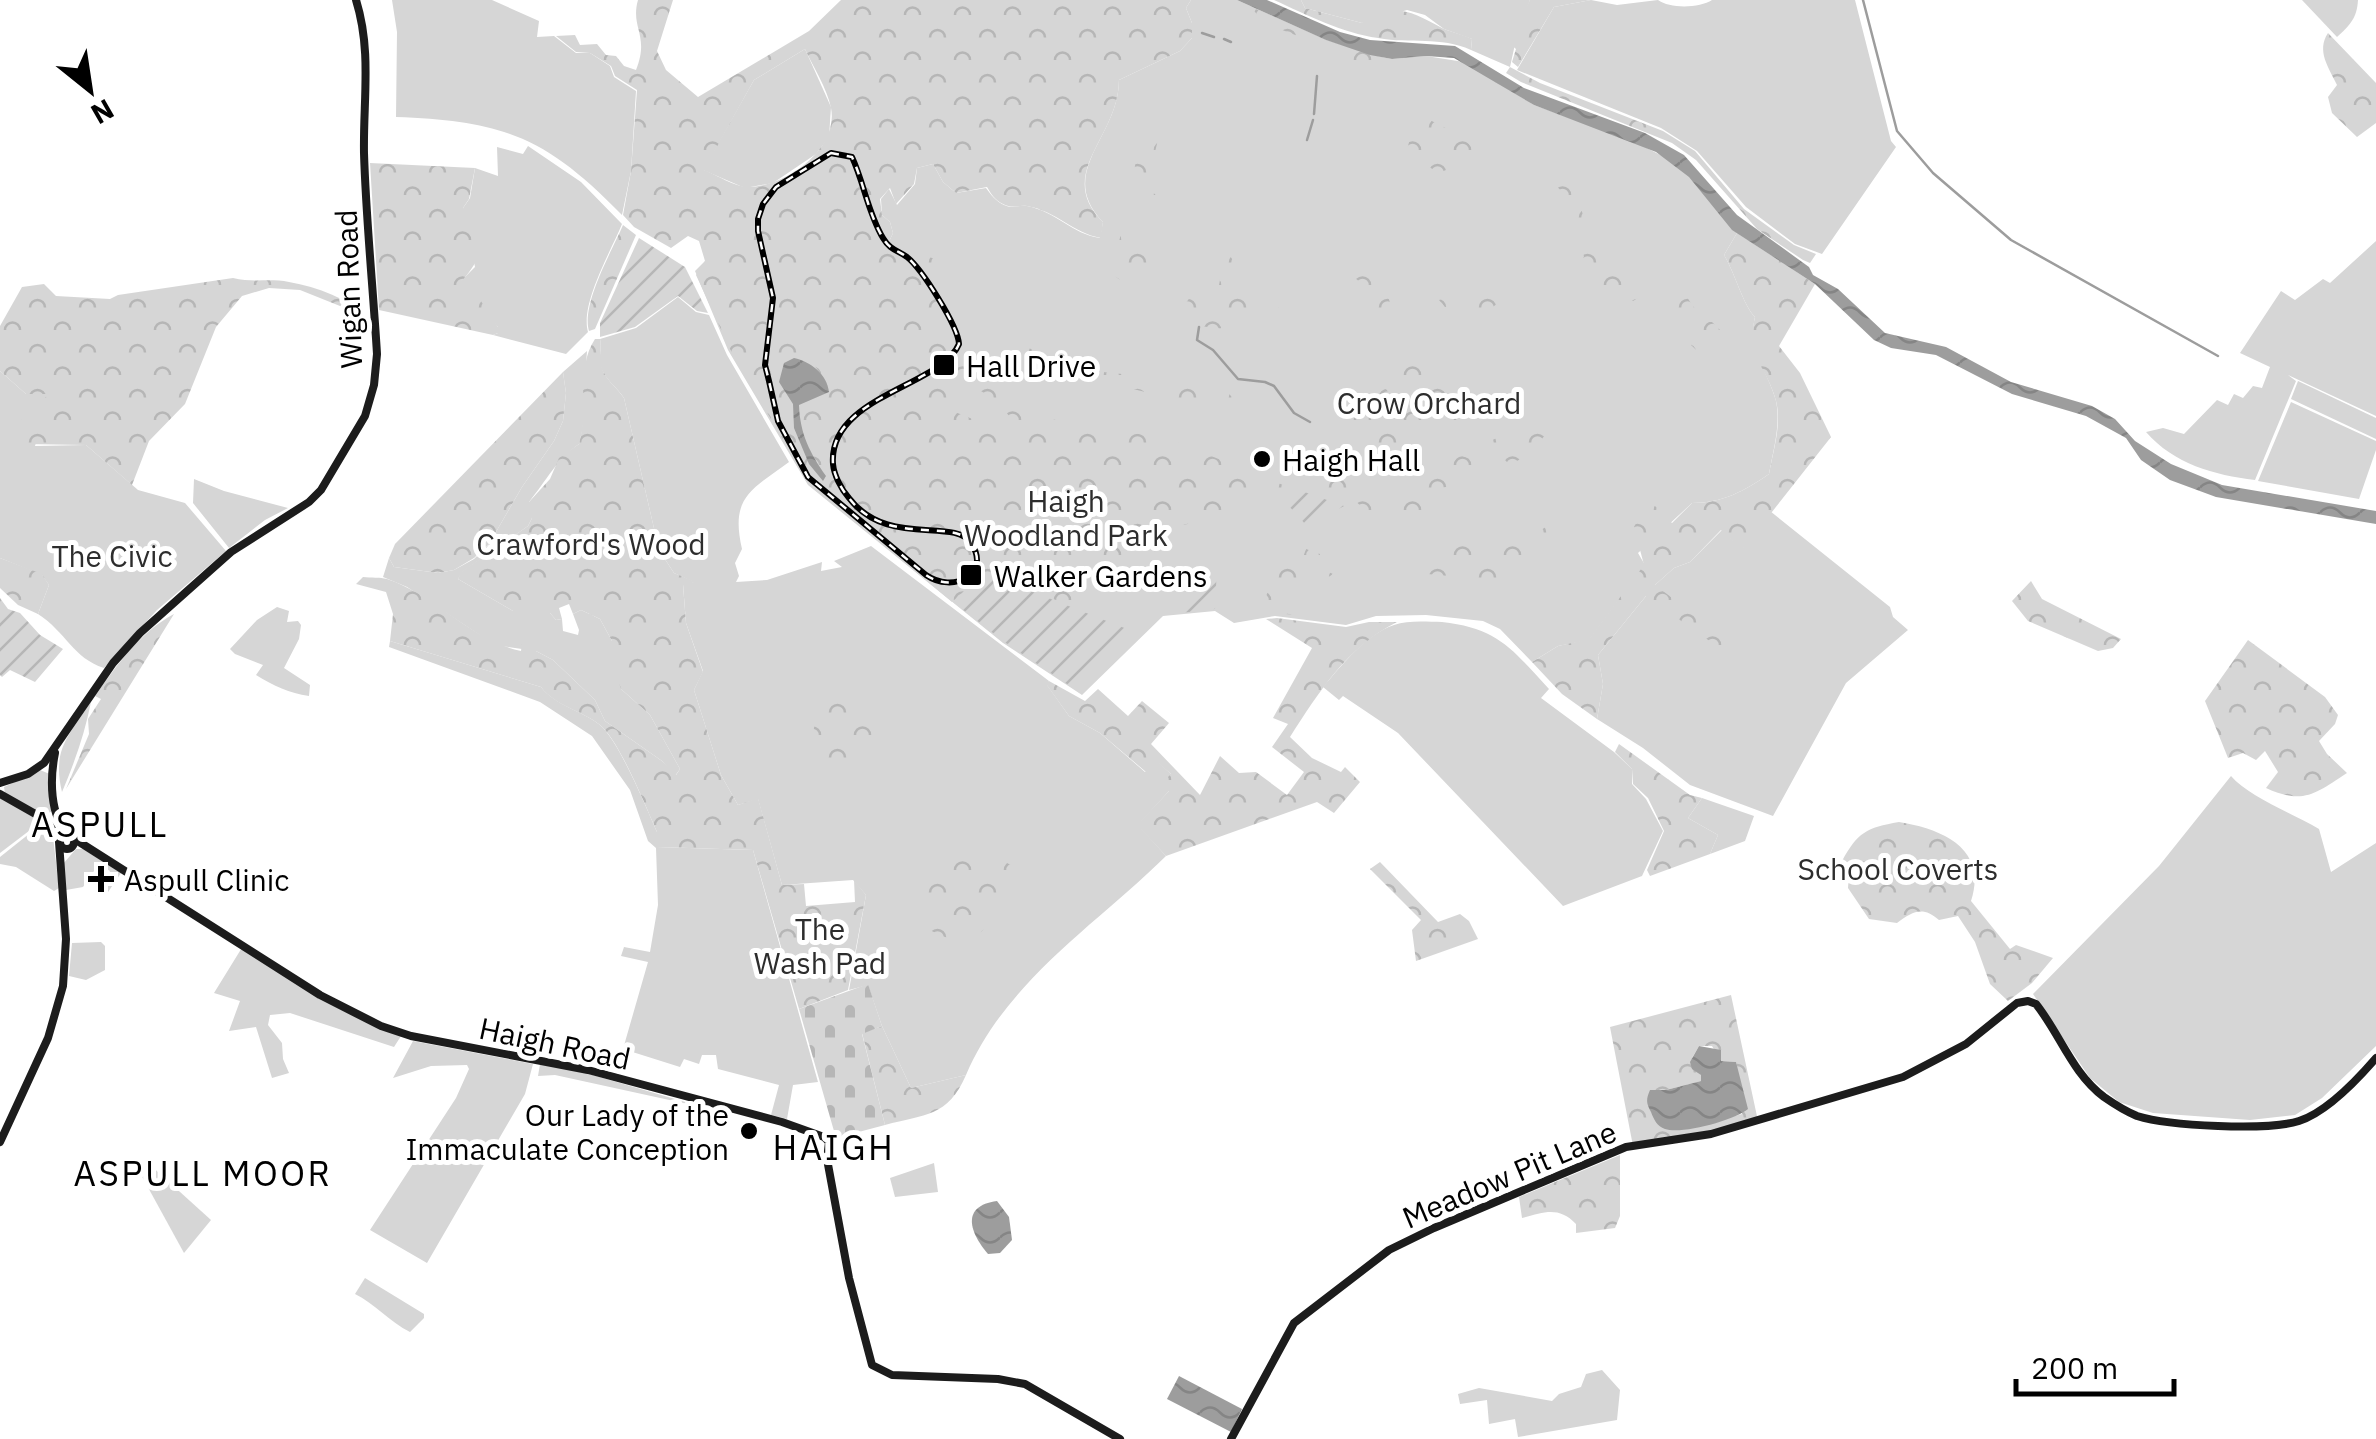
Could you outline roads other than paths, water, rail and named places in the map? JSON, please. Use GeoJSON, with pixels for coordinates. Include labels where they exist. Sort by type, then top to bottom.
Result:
{"type":"FeatureCollection","features":[{"type":"Feature","properties":{"kind":"main road","name":"Wigan Road"},"geometry":{"type":"LineString","coordinates":[[35,771],[56,749],[107,672],[140,633],[231,552],[316,496],[365,416],[374,386],[377,354],[364,148],[367,59],[364,26],[356,0]]}},
{"type":"Feature","properties":{"kind":"main road","name":"Wigan Road"},"geometry":{"type":"LineString","coordinates":[[56,749],[52,776],[54,804],[58,824],[71,842]]}},
{"type":"Feature","properties":{"kind":"main road"},"geometry":{"type":"LineString","coordinates":[[0,1142],[43,1050],[59,1005],[66,939],[59,841],[40,816],[4,795],[4,782],[35,771],[46,770],[52,776]]}},
{"type":"Feature","properties":{"kind":"main road"},"geometry":{"type":"LineString","coordinates":[[40,816],[50,814],[54,804]]}},
{"type":"Feature","properties":{"kind":"main road"},"geometry":{"type":"LineString","coordinates":[[59,841],[71,842],[60,865]]}},
{"type":"Feature","properties":{"kind":"main road","name":"Haigh Road"},"geometry":{"type":"LineString","coordinates":[[71,842],[86,846],[320,995],[381,1026],[411,1036],[588,1070],[782,1122],[827,1139],[845,1260],[872,1365],[892,1375],[1025,1384],[1120,1439]]}},
{"type":"Feature","properties":{"kind":"main road","name":"Meadow Pit Lane"},"geometry":{"type":"LineString","coordinates":[[1232,1439],[1294,1323],[1354,1274],[1408,1240],[1626,1147],[1711,1134],[1903,1077],[1966,1044],[2017,1002],[2032,1002],[2042,1012],[2090,1084],[2120,1108],[2156,1120],[2249,1126],[2301,1120],[2335,1096],[2376,1058]]}},
{"type":"Feature","properties":{"kind":"water"},"geometry":{"type":"Polygon","coordinates":[[[1237,0],[1267,0],[1340,32],[1370,40],[1455,46],[1524,88],[1645,133],[1684,155],[1737,215],[1809,267],[1813,275],[1838,289],[1885,333],[1946,347],[2011,382],[2092,406],[2115,419],[2135,441],[2171,464],[2222,485],[2376,511],[2376,524],[2216,497],[2170,480],[2141,460],[2126,438],[2086,416],[2012,394],[1936,355],[1891,348],[1874,340],[1815,284],[1732,230],[1689,177],[1656,152],[1534,105],[1454,58],[1392,59],[1370,55],[1237,0]]]}},
{"type":"Feature","properties":{"kind":"water"},"geometry":{"type":"Polygon","coordinates":[[[794,358],[817,370],[828,386],[829,392],[799,405],[807,443],[826,476],[823,481],[809,464],[794,428],[793,404],[779,382],[784,363],[794,358]]]}},
{"type":"Feature","properties":{"kind":"water"},"geometry":{"type":"Polygon","coordinates":[[[1699,1046],[1721,1050],[1721,1061],[1736,1062],[1748,1109],[1708,1125],[1665,1129],[1653,1118],[1647,1103],[1650,1090],[1701,1081],[1701,1075],[1690,1062],[1699,1046]]]}},
{"type":"Feature","properties":{"kind":"water"},"geometry":{"type":"Polygon","coordinates":[[[997,1201],[1009,1217],[1012,1240],[1000,1253],[988,1254],[973,1229],[973,1214],[977,1208],[997,1201]]]}},
{"type":"Feature","properties":{"kind":"water"},"geometry":{"type":"Polygon","coordinates":[[[1179,1376],[1242,1409],[1231,1432],[1167,1399],[1179,1376]]]}},
{"type":"Feature","properties":{"kind":"waterway"},"geometry":{"type":"LineString","coordinates":[[1863,0],[1897,131],[1933,173],[2011,240],[2218,356]]}},
{"type":"Feature","properties":{"kind":"waterway"},"geometry":{"type":"LineString","coordinates":[[1202,33],[1214,37]]}},
{"type":"Feature","properties":{"kind":"waterway"},"geometry":{"type":"LineString","coordinates":[[1224,39],[1231,42]]}},
{"type":"Feature","properties":{"kind":"waterway"},"geometry":{"type":"LineString","coordinates":[[1314,114],[1317,76]]}},
{"type":"Feature","properties":{"kind":"waterway"},"geometry":{"type":"LineString","coordinates":[[1307,140],[1313,120]]}},
{"type":"Feature","properties":{"kind":"waterway"},"geometry":{"type":"LineString","coordinates":[[1199,327],[1197,340],[1213,350],[1238,379],[1274,386],[1294,413],[1310,422]]}},
{"type":"Feature","properties":{"kind":"railway"},"geometry":{"type":"LineString","coordinates":[[831,153],[852,157],[883,238],[921,273],[946,312],[959,344],[949,358],[931,371],[866,407],[848,422],[836,441],[835,473],[849,498],[864,513],[900,527],[950,532],[971,543],[977,564],[973,572],[958,581],[947,582],[926,575],[808,477],[778,421],[765,365],[773,298],[758,219],[776,187],[831,153]]}},
{"type":"Feature","properties":{"kind":"place","name":"Hall Drive"},"geometry":{"type":"Point","coordinates":[944,365]}},
{"type":"Feature","properties":{"kind":"place","name":"Haigh Hall"},"geometry":{"type":"Point","coordinates":[1262,459]}},
{"type":"Feature","properties":{"kind":"place","name":"Walker Gardens"},"geometry":{"type":"Point","coordinates":[971,575]}},
{"type":"Feature","properties":{"kind":"place","name":"Aspull Clinic"},"geometry":{"type":"Point","coordinates":[101,879]}},
{"type":"Feature","properties":{"kind":"place","name":"Our Lady of the Immaculate Conception"},"geometry":{"type":"Point","coordinates":[749,1131]}},
{"type":"Feature","properties":{"kind":"district","name":"ASPULL"},"geometry":{"type":"Point","coordinates":[100,824]}},
{"type":"Feature","properties":{"kind":"district","name":"HAIGH"},"geometry":{"type":"Point","coordinates":[834,1147]}},
{"type":"Feature","properties":{"kind":"district","name":"ASPULL MOOR"},"geometry":{"type":"Point","coordinates":[203,1173]}},
{"type":"Feature","properties":{"kind":"park label","name":"Crow Orchard"},"geometry":{"type":"Point","coordinates":[1429,402]}},
{"type":"Feature","properties":{"kind":"park label","name":"Haigh Woodland Park"},"geometry":{"type":"Point","coordinates":[1066,517]}},
{"type":"Feature","properties":{"kind":"park label","name":"Crawford's Wood"},"geometry":{"type":"Point","coordinates":[591,543]}},
{"type":"Feature","properties":{"kind":"park label","name":"The Civic"},"geometry":{"type":"Point","coordinates":[112,555]}},
{"type":"Feature","properties":{"kind":"park label","name":"School Coverts"},"geometry":{"type":"Point","coordinates":[1898,868]}},
{"type":"Feature","properties":{"kind":"park label","name":"The Wash Pad"},"geometry":{"type":"Point","coordinates":[820,945]}}]}
